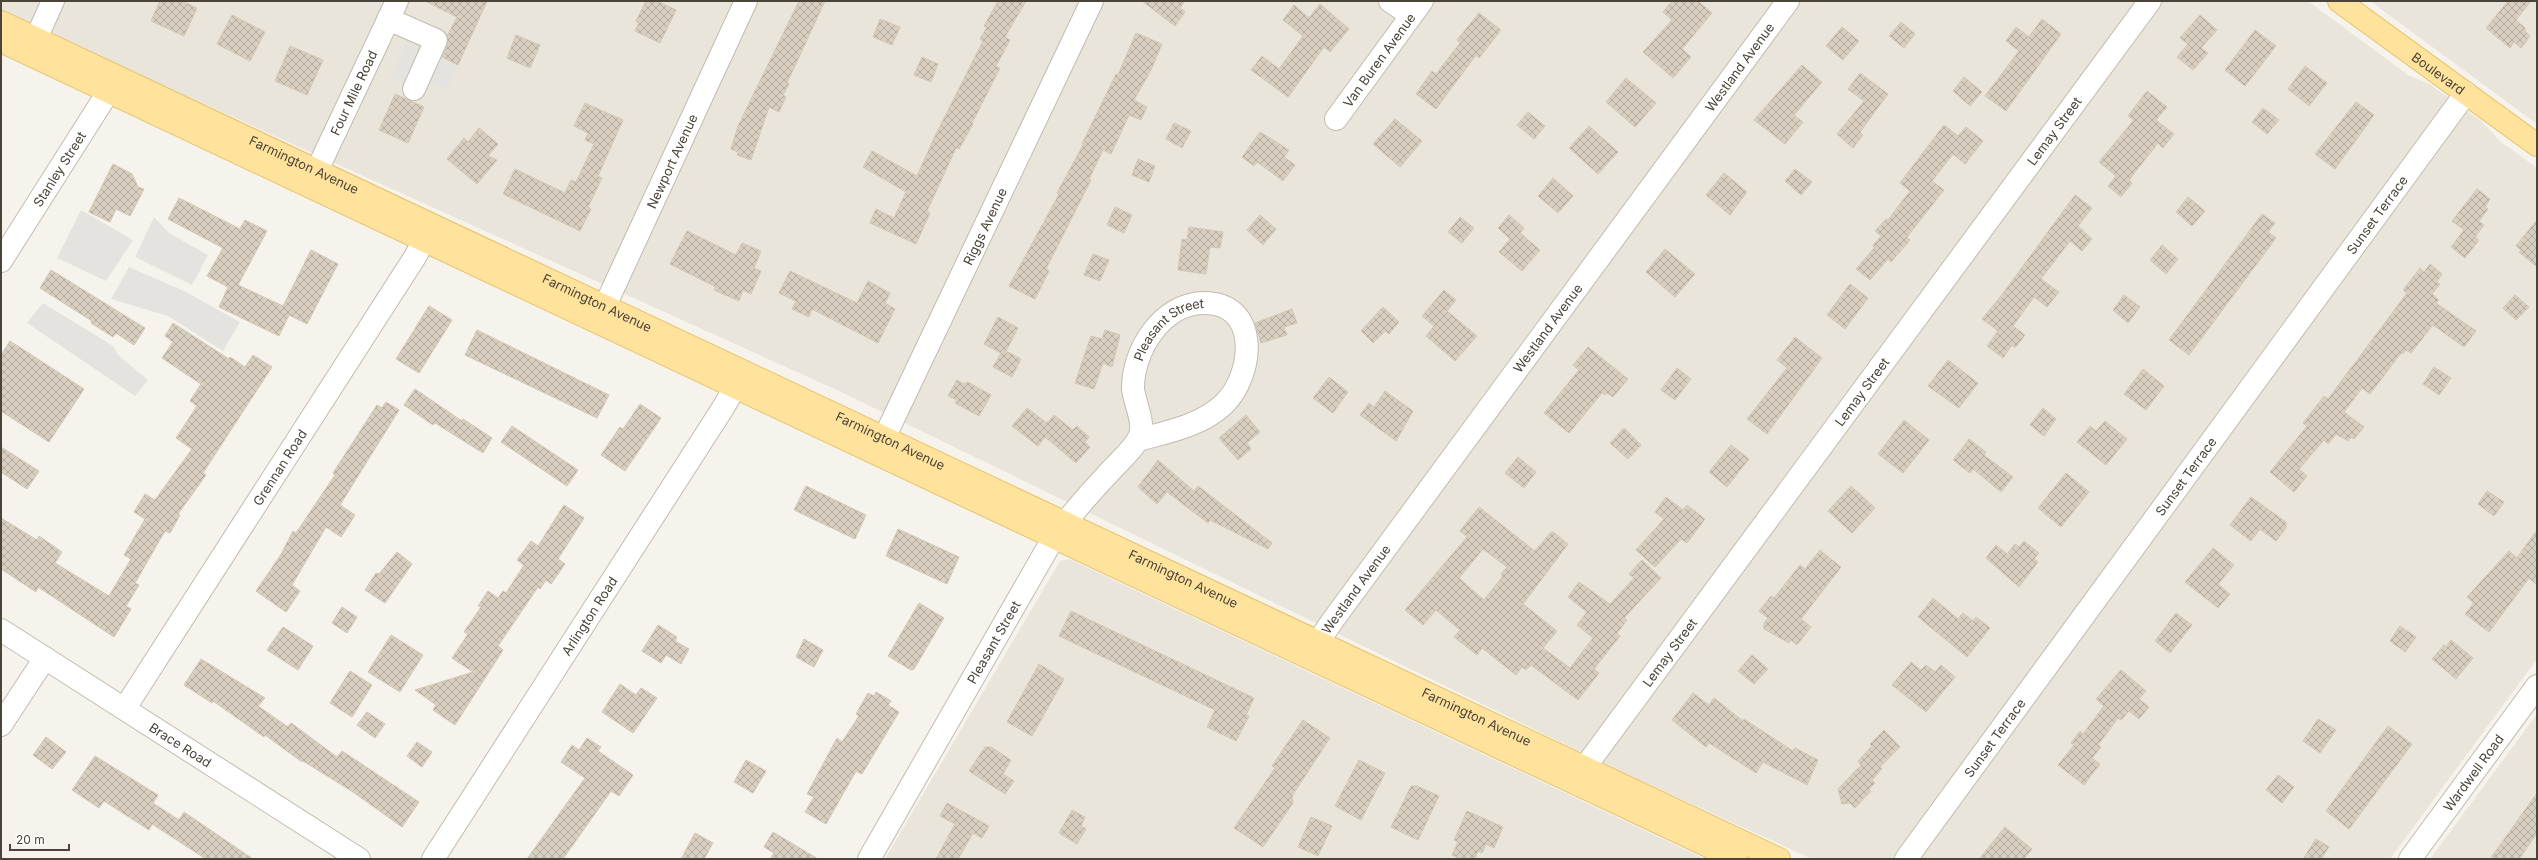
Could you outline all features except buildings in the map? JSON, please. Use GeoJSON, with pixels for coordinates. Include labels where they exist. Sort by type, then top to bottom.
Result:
{"type":"FeatureCollection","features":[{"type":"Feature","properties":{"kind":"main road","name":"Boulevard"},"geometry":{"type":"LineString","coordinates":[[2339,1],[2537,146]]}},
{"type":"Feature","properties":{"kind":"main road","name":"Farmington Avenue"},"geometry":{"type":"LineString","coordinates":[[1,22],[33,46],[113,85],[1313,650],[1579,775],[1779,859]]}},
{"type":"Feature","properties":{"kind":"main road","name":"Farmington Avenue"},"geometry":{"type":"LineString","coordinates":[[1,41],[33,46]]}},
{"type":"Feature","properties":{"kind":"main road","name":"Farmington Avenue"},"geometry":{"type":"LineString","coordinates":[[1579,775],[1736,859]]}},
{"type":"Feature","properties":{"kind":"street"},"geometry":{"type":"LineString","coordinates":[[33,46],[53,1]]}},
{"type":"Feature","properties":{"kind":"street","name":"Newport Avenue"},"geometry":{"type":"LineString","coordinates":[[602,314],[746,1]]}},
{"type":"Feature","properties":{"kind":"street","name":"Riggs Avenue"},"geometry":{"type":"LineString","coordinates":[[880,446],[1092,1]]}},
{"type":"Feature","properties":{"kind":"street"},"geometry":{"type":"LineString","coordinates":[[1390,1],[1416,8]]}},
{"type":"Feature","properties":{"kind":"street","name":"Westland Avenue"},"geometry":{"type":"LineString","coordinates":[[1313,650],[1788,1]]}},
{"type":"Feature","properties":{"kind":"street","name":"Lemay Street"},"geometry":{"type":"LineString","coordinates":[[1579,775],[2150,1]]}},
{"type":"Feature","properties":{"kind":"street","name":"Van Buren Avenue"},"geometry":{"type":"LineString","coordinates":[[1336,119],[1416,8]]}},
{"type":"Feature","properties":{"kind":"street"},"geometry":{"type":"LineString","coordinates":[[393,10],[436,40],[414,89]]}},
{"type":"Feature","properties":{"kind":"street","name":"Four Mile Road"},"geometry":{"type":"LineString","coordinates":[[313,178],[393,10]]}},
{"type":"Feature","properties":{"kind":"street","name":"Stanley Street"},"geometry":{"type":"LineString","coordinates":[[1,261],[113,85]]}},
{"type":"Feature","properties":{"kind":"street","name":"Sunset Terrace"},"geometry":{"type":"LineString","coordinates":[[1906,859],[2466,94]]}},
{"type":"Feature","properties":{"kind":"street","name":"Grennan Road"},"geometry":{"type":"LineString","coordinates":[[125,708],[429,233]]}},
{"type":"Feature","properties":{"kind":"street","name":"Pleasant Street"},"geometry":{"type":"LineString","coordinates":[[869,859],[1059,530],[1138,440],[1195,422],[1215,412],[1231,396],[1242,376],[1247,351],[1242,324],[1230,312],[1214,304],[1197,303],[1167,317],[1153,331],[1134,373],[1133,390],[1140,422],[1138,440]]}},
{"type":"Feature","properties":{"kind":"street","name":"Arlington Road"},"geometry":{"type":"LineString","coordinates":[[433,859],[740,379]]}},
{"type":"Feature","properties":{"kind":"street","name":"Brace Road"},"geometry":{"type":"LineString","coordinates":[[1,630],[360,859]]}},
{"type":"Feature","properties":{"kind":"street"},"geometry":{"type":"LineString","coordinates":[[1,725],[45,658]]}},
{"type":"Feature","properties":{"kind":"street","name":"Wardwell Road"},"geometry":{"type":"LineString","coordinates":[[2410,859],[2537,686]]}},
{"type":"Feature","properties":{"kind":"shaded area"},"geometry":{"type":"Polygon","coordinates":[[[1,1],[2308,1],[2408,75],[2431,85],[2481,121],[2501,142],[2537,168],[2537,659],[2390,859],[1812,859],[1622,772],[839,391],[1,12],[1,1]]]}},
{"type":"Feature","properties":{"kind":"shaded area"},"geometry":{"type":"Polygon","coordinates":[[[2370,1],[2537,1],[2537,124],[2370,1]]]}},
{"type":"Feature","properties":{"kind":"shaded area"},"geometry":{"type":"Polygon","coordinates":[[[414,22],[448,36],[439,60],[458,65],[447,90],[421,79],[415,88],[391,77],[414,22]]]}},
{"type":"Feature","properties":{"kind":"shaded area"},"geometry":{"type":"Polygon","coordinates":[[[81,210],[133,240],[106,281],[57,258],[81,210]]]}},
{"type":"Feature","properties":{"kind":"shaded area"},"geometry":{"type":"Polygon","coordinates":[[[154,217],[169,233],[208,255],[192,285],[135,257],[154,217]]]}},
{"type":"Feature","properties":{"kind":"shaded area"},"geometry":{"type":"Polygon","coordinates":[[[129,267],[186,292],[240,322],[223,351],[168,316],[111,299],[129,267]]]}},
{"type":"Feature","properties":{"kind":"shaded area"},"geometry":{"type":"Polygon","coordinates":[[[43,303],[113,346],[118,355],[148,380],[135,396],[27,323],[43,303]]]}},
{"type":"Feature","properties":{"kind":"shaded area"},"geometry":{"type":"Polygon","coordinates":[[[1069,559],[1705,859],[885,859],[1060,561],[1069,559]]]}},
{"type":"Feature","properties":{"kind":"shaded area"},"geometry":{"type":"Polygon","coordinates":[[[2537,714],[2537,859],[2430,859],[2537,714]]]}}]}
